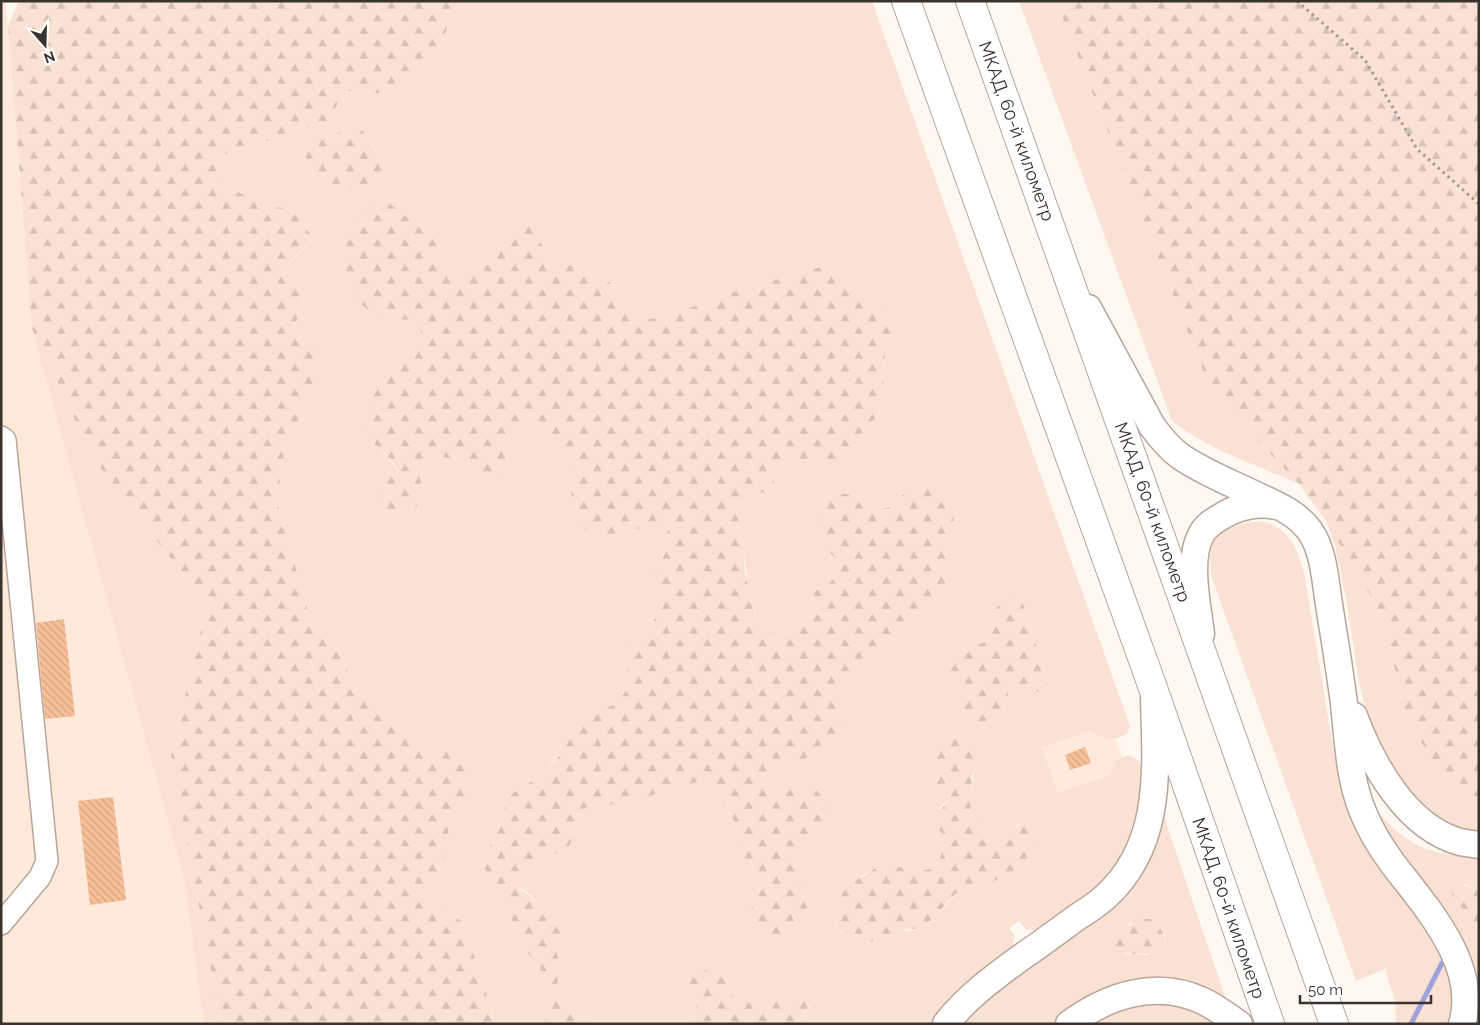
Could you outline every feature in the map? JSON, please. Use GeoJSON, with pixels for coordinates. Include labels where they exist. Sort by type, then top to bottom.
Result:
{"type":"FeatureCollection","features":[{"type":"Feature","properties":{"kind":"highway","name":"МКАД, 60-й километр"},"geometry":{"type":"LineString","coordinates":[[906,1],[1153,688],[1270,1024]]}},
{"type":"Feature","properties":{"kind":"highway","name":"МКАД, 60-й километр"},"geometry":{"type":"LineString","coordinates":[[970,1],[1334,1024]]}},
{"type":"Feature","properties":{"kind":"main road"},"geometry":{"type":"LineString","coordinates":[[1064,263],[1152,426],[1164,442],[1180,456],[1204,470],[1283,508],[1299,518],[1311,532],[1318,547],[1324,572],[1356,792],[1363,812],[1392,863],[1448,933],[1460,953],[1467,971],[1470,987],[1470,1004],[1462,1024]]}},
{"type":"Feature","properties":{"kind":"main road"},"geometry":{"type":"LineString","coordinates":[[1203,653],[1194,572],[1195,550],[1201,534],[1212,522],[1230,511],[1266,504],[1283,508]]}},
{"type":"Feature","properties":{"kind":"main road"},"geometry":{"type":"LineString","coordinates":[[1341,682],[1376,767],[1396,794],[1416,817],[1436,831],[1458,841],[1479,845]]}},
{"type":"Feature","properties":{"kind":"main road"},"geometry":{"type":"LineString","coordinates":[[946,1024],[972,996],[1006,968],[1103,899],[1122,879],[1137,857],[1145,838],[1152,807],[1156,773],[1153,688]]}},
{"type":"Feature","properties":{"kind":"main road"},"geometry":{"type":"LineString","coordinates":[[1069,1024],[1082,1014],[1105,1002],[1129,994],[1155,990],[1179,993],[1203,1001],[1239,1024]]}},
{"type":"Feature","properties":{"kind":"lane"},"geometry":{"type":"LineString","coordinates":[[1,437],[5,440],[47,860],[40,877],[1,924]]}},
{"type":"Feature","properties":{"kind":"path"},"geometry":{"type":"LineString","coordinates":[[1297,1],[1365,60],[1417,149],[1479,204]]}},
{"type":"Feature","properties":{"kind":"shaded area"},"geometry":{"type":"Polygon","coordinates":[[[1,1],[5,1],[8,26],[32,329],[184,879],[204,1024],[1,1024],[1,1]]]}},
{"type":"Feature","properties":{"kind":"shaded area"},"geometry":{"type":"Polygon","coordinates":[[[1090,731],[1104,738],[1116,739],[1122,758],[1115,760],[1110,775],[1058,794],[1042,748],[1090,731]]]}},
{"type":"Feature","properties":{"kind":"green space"},"geometry":{"type":"Polygon","coordinates":[[[19,1],[460,1],[436,52],[396,86],[378,93],[347,91],[326,121],[285,137],[244,146],[216,158],[219,181],[249,198],[294,212],[314,239],[278,274],[304,294],[295,326],[321,349],[309,395],[284,453],[277,501],[311,622],[343,658],[353,686],[375,704],[409,727],[425,750],[449,751],[468,774],[465,811],[450,815],[446,851],[427,897],[463,922],[496,1024],[221,1024],[171,755],[207,605],[93,458],[32,329],[8,26],[19,1]]]}},
{"type":"Feature","properties":{"kind":"green space"},"geometry":{"type":"Polygon","coordinates":[[[460,1],[872,1],[1130,726],[1127,734],[1117,738],[1104,738],[1090,731],[1042,748],[1058,793],[1110,775],[1115,760],[1129,755],[1138,760],[1143,771],[1142,798],[1133,837],[1120,862],[1085,900],[1036,931],[1026,929],[1019,921],[1009,928],[1015,936],[1012,948],[936,1015],[930,1024],[796,1024],[813,1002],[794,997],[774,998],[754,1004],[733,998],[725,979],[686,973],[698,1012],[684,1024],[593,1024],[568,1004],[557,988],[559,967],[556,947],[562,927],[530,894],[513,884],[543,854],[576,833],[580,811],[599,799],[698,782],[716,795],[740,831],[738,853],[747,873],[759,891],[750,911],[810,914],[802,895],[797,855],[811,839],[828,826],[794,788],[775,796],[767,776],[784,766],[805,759],[821,745],[841,737],[841,716],[832,697],[876,646],[898,631],[911,614],[927,601],[949,567],[944,547],[954,529],[905,492],[892,507],[873,510],[856,495],[828,551],[843,566],[829,584],[811,593],[814,614],[799,629],[780,636],[762,628],[751,598],[736,509],[751,493],[772,492],[776,471],[798,460],[820,464],[857,450],[863,430],[878,416],[883,395],[885,353],[894,333],[872,301],[855,292],[841,278],[824,266],[730,293],[672,314],[651,319],[630,317],[618,303],[611,283],[568,264],[549,258],[530,223],[509,227],[493,263],[474,270],[454,274],[439,260],[443,239],[424,230],[390,204],[342,258],[349,278],[395,319],[416,319],[425,339],[393,364],[384,382],[371,441],[393,464],[417,507],[423,468],[440,456],[464,462],[478,478],[513,461],[507,442],[517,424],[538,421],[553,436],[561,455],[577,471],[571,491],[628,534],[648,524],[669,524],[664,555],[654,573],[657,616],[645,634],[628,646],[629,689],[615,704],[595,713],[542,775],[507,797],[496,837],[483,855],[486,875],[499,893],[527,952],[540,968],[547,988],[545,1024],[496,1024],[463,922],[427,897],[446,851],[450,815],[449,751],[425,750],[409,727],[375,704],[353,686],[343,658],[311,622],[277,501],[284,453],[309,395],[295,326],[304,294],[277,274],[314,239],[294,212],[249,198],[219,181],[216,158],[244,146],[285,137],[326,121],[347,91],[378,93],[436,52],[460,1]],[[363,132],[311,145],[305,153],[311,173],[320,173],[332,189],[363,187],[385,167],[363,132]],[[1022,600],[993,627],[992,638],[983,644],[960,650],[965,714],[1000,718],[1008,698],[1008,688],[1018,686],[1038,692],[1049,687],[1022,600]],[[961,735],[949,739],[934,752],[935,771],[948,790],[949,801],[940,808],[943,839],[941,856],[937,863],[924,871],[907,870],[885,861],[850,884],[836,912],[836,922],[840,932],[848,937],[869,943],[898,930],[909,931],[930,922],[959,891],[968,887],[988,884],[1034,841],[1039,831],[1019,824],[1001,836],[990,837],[987,827],[969,813],[973,779],[979,760],[970,741],[961,735]]]}},
{"type":"Feature","properties":{"kind":"green space"},"geometry":{"type":"Polygon","coordinates":[[[1019,1],[1056,1],[1212,393],[1299,484],[1217,449],[1172,421],[1019,1]]]}},
{"type":"Feature","properties":{"kind":"green space"},"geometry":{"type":"Polygon","coordinates":[[[1056,1],[1479,1],[1479,799],[1474,798],[1432,764],[1401,700],[1385,620],[1326,521],[1299,484],[1212,393],[1056,1]]]}},
{"type":"Feature","properties":{"kind":"green space"},"geometry":{"type":"Polygon","coordinates":[[[352,127],[363,131],[374,149],[382,157],[385,168],[363,187],[343,192],[332,189],[320,173],[311,173],[305,154],[311,145],[352,127]]]}},
{"type":"Feature","properties":{"kind":"green space"},"geometry":{"type":"Polygon","coordinates":[[[390,204],[424,230],[444,239],[439,260],[454,274],[474,270],[492,263],[509,227],[530,223],[549,258],[568,264],[611,283],[618,303],[630,317],[651,319],[672,314],[730,293],[824,266],[841,278],[855,292],[888,312],[894,333],[885,353],[883,395],[878,416],[863,430],[857,450],[842,464],[820,464],[798,460],[776,471],[772,492],[751,493],[736,509],[742,530],[745,571],[754,611],[762,628],[780,636],[799,629],[814,614],[811,593],[829,584],[843,566],[828,551],[821,529],[822,509],[836,493],[856,495],[873,510],[892,507],[905,492],[925,483],[945,486],[953,506],[954,529],[944,547],[949,567],[947,589],[927,601],[911,614],[898,631],[876,646],[833,697],[841,716],[841,737],[821,745],[805,759],[784,766],[767,776],[775,795],[794,788],[815,788],[827,805],[829,826],[811,839],[797,855],[802,895],[810,914],[799,930],[777,938],[757,933],[750,911],[759,891],[747,873],[738,853],[740,830],[716,795],[698,782],[678,786],[618,807],[599,799],[580,811],[576,833],[565,853],[543,854],[513,884],[550,910],[562,927],[556,947],[559,967],[557,988],[568,1004],[593,1024],[545,1024],[547,988],[540,968],[527,952],[499,893],[486,875],[483,855],[496,837],[507,797],[542,775],[556,760],[579,727],[595,713],[615,704],[628,689],[628,646],[645,634],[657,616],[654,573],[664,555],[669,525],[648,524],[628,534],[606,539],[586,531],[574,512],[571,491],[576,471],[561,455],[553,436],[538,421],[517,424],[507,442],[513,461],[501,477],[478,478],[464,462],[440,456],[423,468],[417,507],[398,515],[379,504],[383,484],[399,471],[386,454],[371,441],[364,421],[371,400],[393,364],[424,339],[416,320],[395,319],[373,314],[355,299],[342,258],[343,238],[355,221],[369,207],[390,204]]]}},
{"type":"Feature","properties":{"kind":"green space"},"geometry":{"type":"Polygon","coordinates":[[[32,329],[93,458],[207,605],[171,755],[221,1024],[204,1024],[184,879],[32,329]]]}},
{"type":"Feature","properties":{"kind":"green space"},"geometry":{"type":"Polygon","coordinates":[[[1262,521],[1280,529],[1287,535],[1296,550],[1302,567],[1339,773],[1454,958],[1452,1018],[1449,1024],[1396,1024],[1395,1001],[1385,969],[1356,981],[1212,578],[1210,555],[1215,540],[1233,527],[1262,521]]]}},
{"type":"Feature","properties":{"kind":"green space"},"geometry":{"type":"Polygon","coordinates":[[[1326,521],[1385,620],[1401,700],[1474,798],[1479,799],[1479,838],[1464,836],[1414,806],[1370,727],[1359,683],[1348,609],[1335,546],[1326,521]]]}},
{"type":"Feature","properties":{"kind":"green space"},"geometry":{"type":"Polygon","coordinates":[[[1012,596],[1022,600],[1049,687],[1038,692],[1018,686],[1008,688],[1008,698],[1000,718],[980,725],[971,723],[964,714],[964,692],[952,676],[948,666],[959,651],[992,638],[993,627],[989,617],[1002,601],[1012,596]]]}},
{"type":"Feature","properties":{"kind":"green space"},"geometry":{"type":"Polygon","coordinates":[[[961,735],[973,745],[979,755],[972,778],[969,813],[987,827],[990,837],[1030,823],[1039,831],[1030,853],[1018,867],[995,881],[960,891],[950,899],[928,924],[922,927],[899,931],[871,942],[853,939],[845,935],[840,930],[836,916],[839,900],[850,884],[886,861],[908,870],[916,871],[924,871],[937,863],[941,856],[942,832],[933,828],[932,818],[949,801],[948,790],[930,779],[935,771],[934,751],[946,741],[961,735]]]}},
{"type":"Feature","properties":{"kind":"green space"},"geometry":{"type":"Polygon","coordinates":[[[1367,797],[1390,825],[1414,843],[1443,854],[1479,858],[1479,890],[1463,884],[1464,911],[1479,929],[1479,980],[1471,954],[1453,924],[1399,861],[1367,797]]]}},
{"type":"Feature","properties":{"kind":"green space"},"geometry":{"type":"Polygon","coordinates":[[[1162,811],[1228,1005],[1206,992],[1075,1007],[1054,1024],[957,1024],[981,1001],[1110,904],[1162,811]],[[1130,923],[1124,931],[1126,954],[1146,955],[1166,946],[1165,935],[1160,926],[1130,923]]]}},
{"type":"Feature","properties":{"kind":"green space"},"geometry":{"type":"Polygon","coordinates":[[[1455,883],[1479,890],[1479,929],[1453,898],[1451,890],[1455,883]]]}},
{"type":"Feature","properties":{"kind":"green space"},"geometry":{"type":"Polygon","coordinates":[[[1141,919],[1152,919],[1158,925],[1164,934],[1166,946],[1146,954],[1133,954],[1113,949],[1124,931],[1141,919]]]}},
{"type":"Feature","properties":{"kind":"green space"},"geometry":{"type":"Polygon","coordinates":[[[706,970],[725,979],[733,998],[754,1004],[774,998],[794,997],[813,1001],[796,1024],[684,1024],[698,1012],[686,973],[706,970]]]}},
{"type":"Feature","properties":{"kind":"green space"},"geometry":{"type":"Polygon","coordinates":[[[1176,1002],[1220,1024],[1086,1024],[1129,1004],[1176,1002]]]}},
{"type":"Feature","properties":{"kind":"building"},"geometry":{"type":"Polygon","coordinates":[[[64,619],[75,716],[45,719],[36,623],[64,619]]]}},
{"type":"Feature","properties":{"kind":"building"},"geometry":{"type":"Polygon","coordinates":[[[1085,747],[1091,763],[1070,770],[1065,755],[1085,747]]]}},
{"type":"Feature","properties":{"kind":"building"},"geometry":{"type":"Polygon","coordinates":[[[113,797],[126,900],[90,905],[78,801],[113,797]]]}},
{"type":"Feature","properties":{"kind":"waterway"},"geometry":{"type":"LineString","coordinates":[[1411,1024],[1442,963]]}}]}
